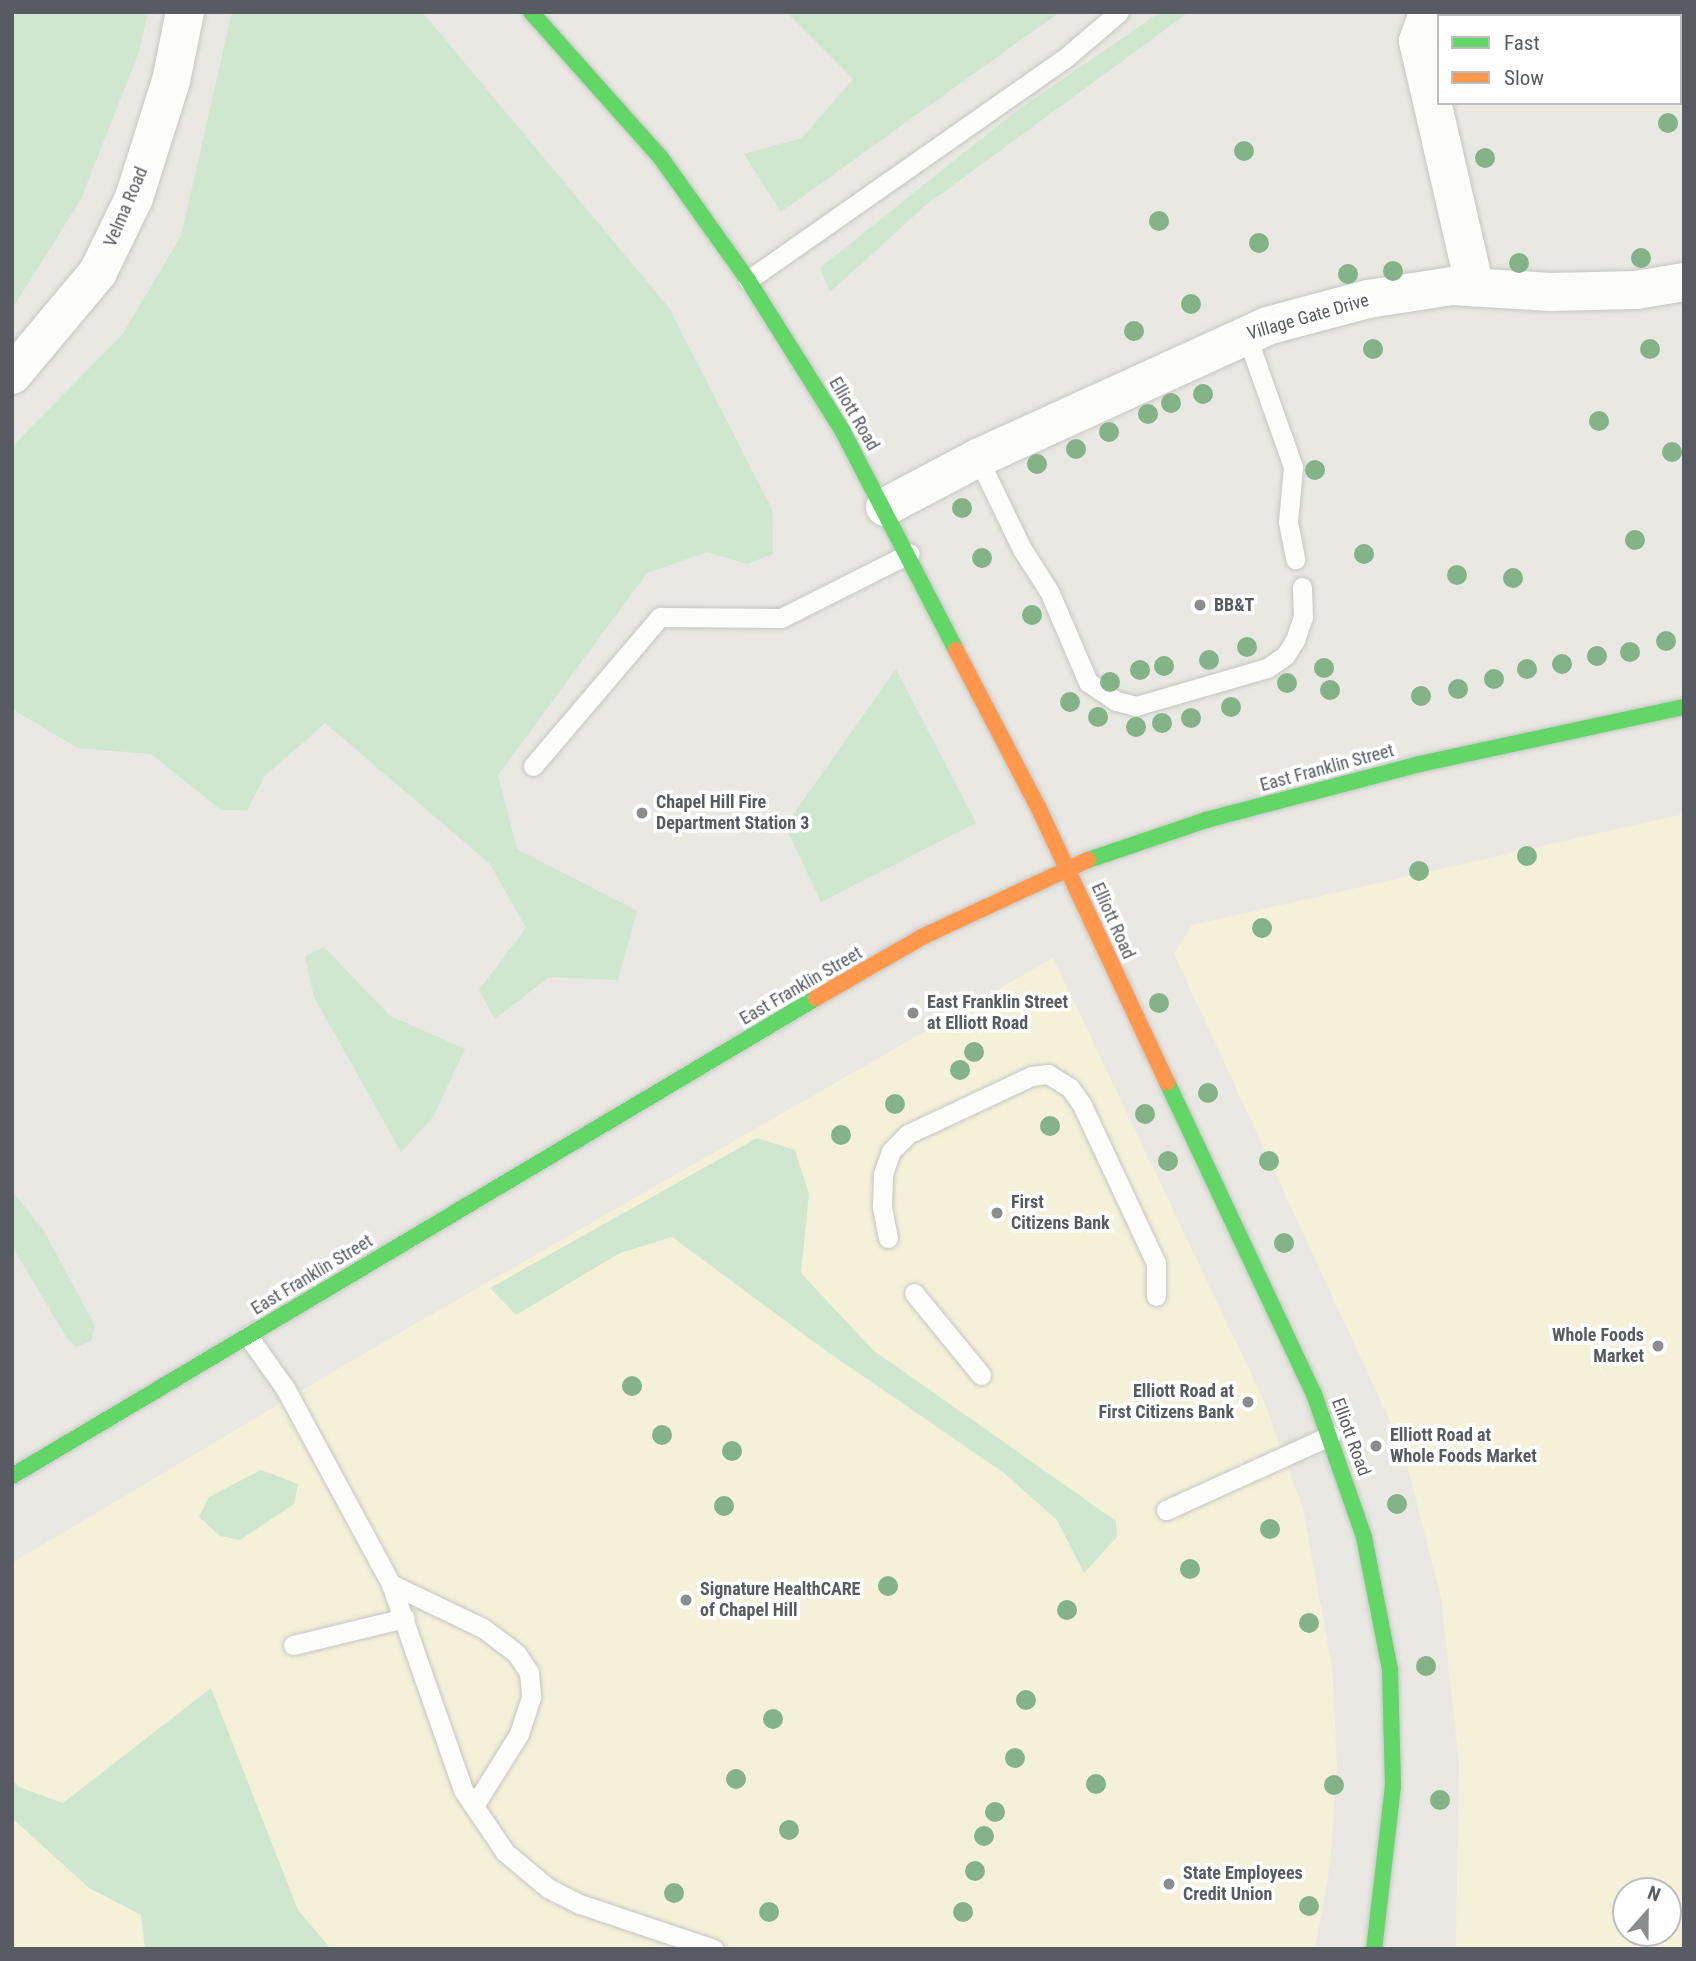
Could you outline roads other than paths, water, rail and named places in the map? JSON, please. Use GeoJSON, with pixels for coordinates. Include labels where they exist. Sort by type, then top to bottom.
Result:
{"type":"FeatureCollection","features":[{"type":"Feature","properties":{"kind":"street","name":"Velma Road"},"geometry":{"type":"LineString","coordinates":[[12,374],[98,272],[134,198],[171,80],[185,12]]}},
{"type":"Feature","properties":{"kind":"street","name":"Elliott Road"},"geometry":{"type":"LineString","coordinates":[[531,12],[661,158],[748,281],[828,406],[885,507],[1067,867],[1331,1435],[1364,1536],[1390,1670],[1393,1786],[1374,1949]]}},
{"type":"Feature","properties":{"kind":"street"},"geometry":{"type":"LineString","coordinates":[[1439,12],[1426,19],[1418,41],[1475,287]]}},
{"type":"Feature","properties":{"kind":"street","name":"Village Gate Drive"},"geometry":{"type":"LineString","coordinates":[[885,507],[978,458],[1246,334],[1368,299],[1452,286],[1551,292],[1636,290],[1684,282]]}},
{"type":"Feature","properties":{"kind":"street","name":"East Franklin Street"},"geometry":{"type":"LineString","coordinates":[[12,1476],[910,944],[1067,867],[1206,820],[1326,788],[1684,707]]}},
{"type":"Feature","properties":{"kind":"lane"},"geometry":{"type":"LineString","coordinates":[[748,281],[1064,59],[1119,12]]}},
{"type":"Feature","properties":{"kind":"lane"},"geometry":{"type":"LineString","coordinates":[[1246,334],[1293,467],[1288,523],[1296,559]]}},
{"type":"Feature","properties":{"kind":"lane"},"geometry":{"type":"LineString","coordinates":[[978,458],[1022,549],[1049,592],[1088,682],[1116,701],[1136,706],[1266,668],[1285,656],[1303,617],[1302,587]]}},
{"type":"Feature","properties":{"kind":"lane"},"geometry":{"type":"LineString","coordinates":[[533,766],[660,617],[781,618],[910,553]]}},
{"type":"Feature","properties":{"kind":"lane"},"geometry":{"type":"LineString","coordinates":[[888,1238],[882,1206],[883,1174],[891,1151],[908,1134],[1031,1076],[1048,1074],[1070,1088],[1082,1103],[1156,1263],[1156,1296]]}},
{"type":"Feature","properties":{"kind":"lane"},"geometry":{"type":"LineString","coordinates":[[914,1293],[981,1375]]}},
{"type":"Feature","properties":{"kind":"lane"},"geometry":{"type":"LineString","coordinates":[[248,1336],[285,1388],[391,1584],[405,1618],[436,1724],[474,1806],[505,1852],[548,1888],[580,1904],[714,1949]]}},
{"type":"Feature","properties":{"kind":"lane"},"geometry":{"type":"LineString","coordinates":[[1166,1510],[1331,1435]]}},
{"type":"Feature","properties":{"kind":"lane"},"geometry":{"type":"LineString","coordinates":[[391,1584],[483,1628],[516,1653],[529,1672],[531,1697],[519,1734],[474,1806]]}},
{"type":"Feature","properties":{"kind":"lane"},"geometry":{"type":"LineString","coordinates":[[293,1645],[405,1618]]}},
{"type":"Feature","properties":{"kind":"place","name":"BB&T"},"geometry":{"type":"Point","coordinates":[1200,605]}},
{"type":"Feature","properties":{"kind":"place","name":"Chapel Hill Fire Department Station 3"},"geometry":{"type":"Point","coordinates":[642,813]}},
{"type":"Feature","properties":{"kind":"place","name":"East Franklin Street at Elliott Road"},"geometry":{"type":"Point","coordinates":[913,1013]}},
{"type":"Feature","properties":{"kind":"place","name":"First Citizens Bank"},"geometry":{"type":"Point","coordinates":[997,1213]}},
{"type":"Feature","properties":{"kind":"place","name":"Whole Foods Market"},"geometry":{"type":"Point","coordinates":[1658,1346]}},
{"type":"Feature","properties":{"kind":"place","name":"Elliott Road at First Citizens Bank"},"geometry":{"type":"Point","coordinates":[1248,1402]}},
{"type":"Feature","properties":{"kind":"place","name":"Elliott Road at Whole Foods Market"},"geometry":{"type":"Point","coordinates":[1376,1446]}},
{"type":"Feature","properties":{"kind":"place","name":"Signature HealthCARE of Chapel Hill"},"geometry":{"type":"Point","coordinates":[686,1600]}},
{"type":"Feature","properties":{"kind":"place","name":"State Employees Credit Union"},"geometry":{"type":"Point","coordinates":[1169,1884]}}]}
